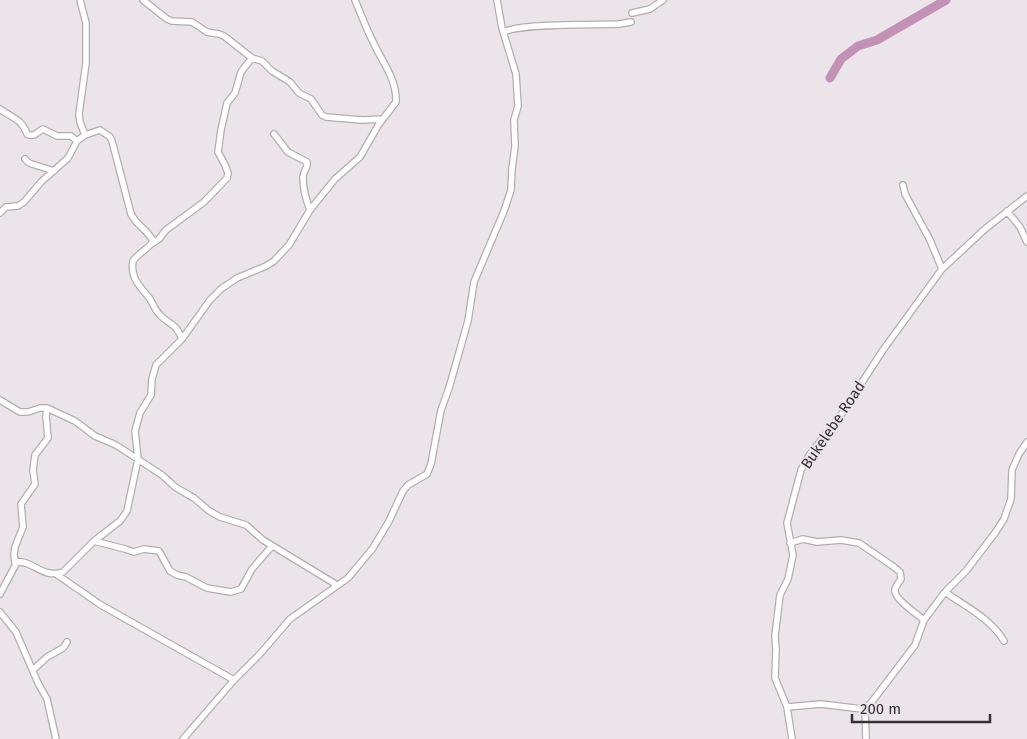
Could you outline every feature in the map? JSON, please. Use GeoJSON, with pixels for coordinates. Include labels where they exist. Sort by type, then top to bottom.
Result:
{"type":"FeatureCollection","features":[{"type":"Feature","properties":{"kind":"street"},"geometry":{"type":"LineString","coordinates":[[80,0],[86,29],[86,63],[79,114],[85,135]]}},
{"type":"Feature","properties":{"kind":"street"},"geometry":{"type":"LineString","coordinates":[[143,0],[167,19],[172,21],[188,21],[207,32],[219,34],[252,58],[262,61],[272,71],[290,82],[299,93],[311,99],[322,115],[326,117],[362,120],[383,119]]}},
{"type":"Feature","properties":{"kind":"street"},"geometry":{"type":"LineString","coordinates":[[56,574],[69,566],[94,541],[125,515],[132,494],[138,459],[135,431],[140,413],[151,394],[154,370],[160,361],[182,339],[210,300],[221,289],[237,278],[274,261],[289,245],[310,210],[335,179],[355,163],[396,102],[396,90],[389,70],[374,45],[355,0]]}},
{"type":"Feature","properties":{"kind":"street"},"geometry":{"type":"LineString","coordinates":[[183,739],[290,619],[348,578],[357,565],[368,556],[384,531],[403,491],[408,485],[427,474],[431,464],[441,410],[468,321],[474,282],[512,190],[515,146],[514,120],[518,106],[517,93],[515,68],[497,0]]}},
{"type":"Feature","properties":{"kind":"street"},"geometry":{"type":"LineString","coordinates":[[632,13],[650,8],[663,0]]}},
{"type":"Feature","properties":{"kind":"street"},"geometry":{"type":"LineString","coordinates":[[504,32],[513,28],[630,22]]}},
{"type":"Feature","properties":{"kind":"street"},"geometry":{"type":"LineString","coordinates":[[182,339],[177,328],[160,315],[134,280],[132,274],[133,261],[142,251],[160,239],[166,230],[204,202],[227,178],[228,173],[218,152],[221,130],[227,103],[235,93],[241,72],[252,58]]}},
{"type":"Feature","properties":{"kind":"street"},"geometry":{"type":"LineString","coordinates":[[0,109],[21,122],[25,126],[27,134],[35,135],[43,129],[57,136],[71,136],[78,141]]}},
{"type":"Feature","properties":{"kind":"street"},"geometry":{"type":"LineString","coordinates":[[0,213],[8,206],[21,205],[41,182],[71,154],[78,141],[85,135],[100,130],[110,137],[133,219],[150,236],[153,243]]}},
{"type":"Feature","properties":{"kind":"street"},"geometry":{"type":"LineString","coordinates":[[274,134],[288,152],[307,162],[307,169],[303,176],[310,210]]}},
{"type":"Feature","properties":{"kind":"street"},"geometry":{"type":"LineString","coordinates":[[24,159],[54,171]]}},
{"type":"Feature","properties":{"kind":"street"},"geometry":{"type":"LineString","coordinates":[[903,185],[905,194],[930,240],[942,269]]}},
{"type":"Feature","properties":{"kind":"street","name":"Bukelebe Road"},"geometry":{"type":"LineString","coordinates":[[792,739],[787,708],[775,678],[775,636],[780,594],[788,579],[793,554],[788,523],[801,470],[817,443],[839,418],[883,350],[942,269],[1007,211],[1027,196]]}},
{"type":"Feature","properties":{"kind":"street"},"geometry":{"type":"LineString","coordinates":[[1007,211],[1020,227],[1027,242]]}},
{"type":"Feature","properties":{"kind":"street"},"geometry":{"type":"LineString","coordinates":[[0,400],[24,412],[47,408],[75,421],[95,436],[112,442],[162,475],[175,487],[194,498],[208,510],[246,525],[272,546],[337,585]]}},
{"type":"Feature","properties":{"kind":"street"},"geometry":{"type":"LineString","coordinates":[[0,594],[8,581],[15,563],[15,547],[23,527],[21,504],[35,484],[33,462],[35,455],[48,438],[47,408]]}},
{"type":"Feature","properties":{"kind":"street"},"geometry":{"type":"LineString","coordinates":[[787,708],[821,704],[858,709],[871,703],[915,645],[924,620],[945,592],[966,571],[995,534],[1004,519],[1011,499],[1012,470],[1018,454],[1027,442]]}},
{"type":"Feature","properties":{"kind":"street"},"geometry":{"type":"LineString","coordinates":[[790,543],[803,539],[817,542],[841,540],[864,546],[900,572],[901,579],[895,594],[905,605],[924,620]]}},
{"type":"Feature","properties":{"kind":"street"},"geometry":{"type":"LineString","coordinates":[[94,541],[134,552],[144,549],[160,551],[168,569],[177,576],[186,577],[207,588],[231,592],[241,589],[252,569],[272,546]]}},
{"type":"Feature","properties":{"kind":"street"},"geometry":{"type":"LineString","coordinates":[[15,563],[23,562],[40,571],[56,574],[129,621],[234,680]]}},
{"type":"Feature","properties":{"kind":"street"},"geometry":{"type":"LineString","coordinates":[[945,592],[983,618],[1004,641]]}},
{"type":"Feature","properties":{"kind":"street"},"geometry":{"type":"LineString","coordinates":[[0,612],[16,632],[47,699],[56,739]]}},
{"type":"Feature","properties":{"kind":"street"},"geometry":{"type":"LineString","coordinates":[[34,670],[47,657],[63,648],[67,642]]}},
{"type":"Feature","properties":{"kind":"street"},"geometry":{"type":"LineString","coordinates":[[865,707],[866,739]]}},
{"type":"Feature","properties":{"kind":"waterway"},"geometry":{"type":"LineString","coordinates":[[830,78],[841,59],[858,46],[877,40],[946,0]]}}]}
